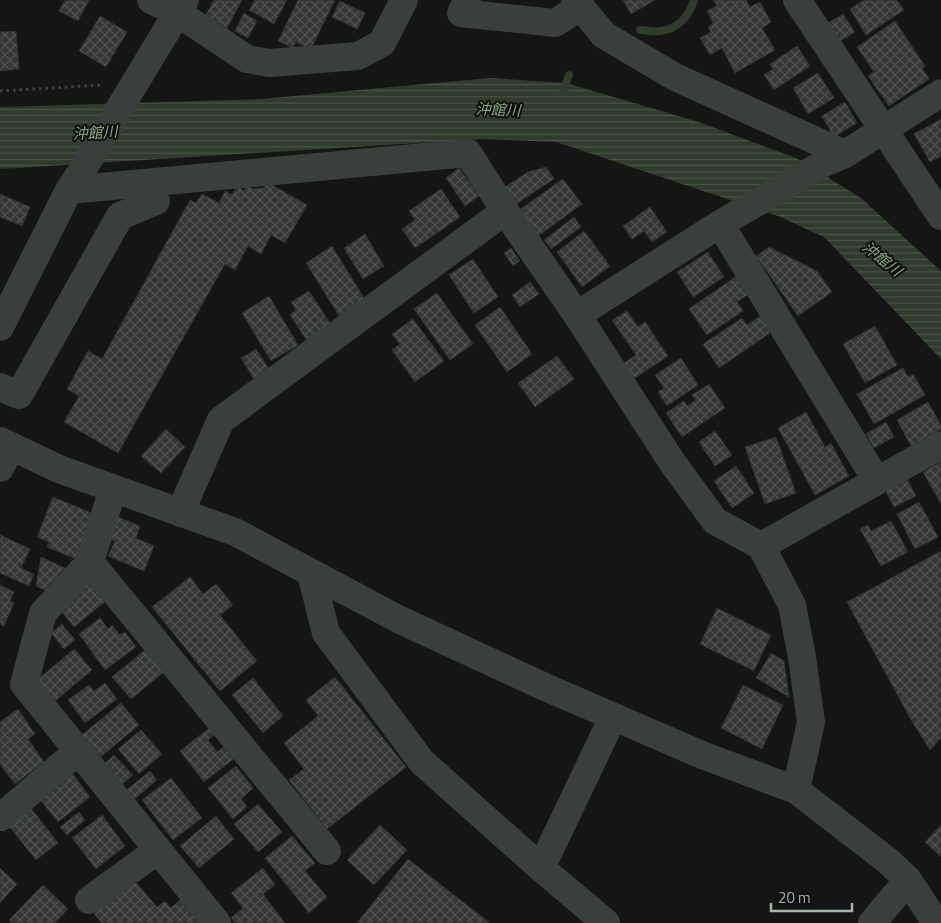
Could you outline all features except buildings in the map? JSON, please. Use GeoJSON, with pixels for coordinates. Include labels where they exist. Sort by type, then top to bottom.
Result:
{"type":"FeatureCollection","features":[{"type":"Feature","properties":{"kind":"street"},"geometry":{"type":"LineString","coordinates":[[151,0],[181,7],[247,59],[270,62],[358,56],[382,43],[404,0]]}},
{"type":"Feature","properties":{"kind":"street"},"geometry":{"type":"LineString","coordinates":[[468,0],[461,13],[555,23],[578,3],[604,35],[675,77],[836,158]]}},
{"type":"Feature","properties":{"kind":"street"},"geometry":{"type":"LineString","coordinates":[[797,0],[941,216]]}},
{"type":"Feature","properties":{"kind":"street"},"geometry":{"type":"LineString","coordinates":[[0,327],[76,179],[131,86],[181,7]]}},
{"type":"Feature","properties":{"kind":"street"},"geometry":{"type":"LineString","coordinates":[[577,315],[728,219],[836,158],[941,94]]}},
{"type":"Feature","properties":{"kind":"street"},"geometry":{"type":"LineString","coordinates":[[76,179],[468,153],[505,211],[577,315],[672,462],[715,521],[761,546],[792,605],[802,656],[811,722],[796,790]]}},
{"type":"Feature","properties":{"kind":"street"},"geometry":{"type":"LineString","coordinates":[[0,387],[19,395],[120,216],[156,201]]}},
{"type":"Feature","properties":{"kind":"street"},"geometry":{"type":"LineString","coordinates":[[180,513],[221,420],[505,211]]}},
{"type":"Feature","properties":{"kind":"street"},"geometry":{"type":"LineString","coordinates":[[728,219],[877,481]]}},
{"type":"Feature","properties":{"kind":"street"},"geometry":{"type":"LineString","coordinates":[[761,546],[941,445]]}},
{"type":"Feature","properties":{"kind":"street"},"geometry":{"type":"LineString","coordinates":[[4,452],[59,469],[235,532],[398,619],[702,755],[796,790],[888,861],[908,880],[936,923]]}},
{"type":"Feature","properties":{"kind":"street"},"geometry":{"type":"LineString","coordinates":[[113,489],[90,562],[43,613],[24,684],[217,923]]}},
{"type":"Feature","properties":{"kind":"street"},"geometry":{"type":"LineString","coordinates":[[90,562],[327,851]]}},
{"type":"Feature","properties":{"kind":"street"},"geometry":{"type":"LineString","coordinates":[[311,572],[326,633],[422,762],[606,923]]}},
{"type":"Feature","properties":{"kind":"street"},"geometry":{"type":"LineString","coordinates":[[541,868],[613,716]]}},
{"type":"Feature","properties":{"kind":"street"},"geometry":{"type":"LineString","coordinates":[[1,817],[78,751]]}},
{"type":"Feature","properties":{"kind":"street"},"geometry":{"type":"LineString","coordinates":[[89,900],[158,850]]}},
{"type":"Feature","properties":{"kind":"street"},"geometry":{"type":"LineString","coordinates":[[872,923],[908,880]]}},
{"type":"Feature","properties":{"kind":"path"},"geometry":{"type":"LineString","coordinates":[[0,91],[131,86]]}},
{"type":"Feature","properties":{"kind":"water","name":"沖館川"},"geometry":{"type":"Polygon","coordinates":[[[490,78],[566,83],[699,122],[798,159],[861,198],[941,271],[941,359],[824,237],[778,216],[556,142],[482,139],[0,169],[0,107],[261,99],[490,78]]]}},
{"type":"Feature","properties":{"kind":"waterway"},"geometry":{"type":"LineString","coordinates":[[640,30],[658,31],[672,28],[686,16],[694,0]]}},
{"type":"Feature","properties":{"kind":"waterway"},"geometry":{"type":"LineString","coordinates":[[563,92],[569,75]]}}]}
